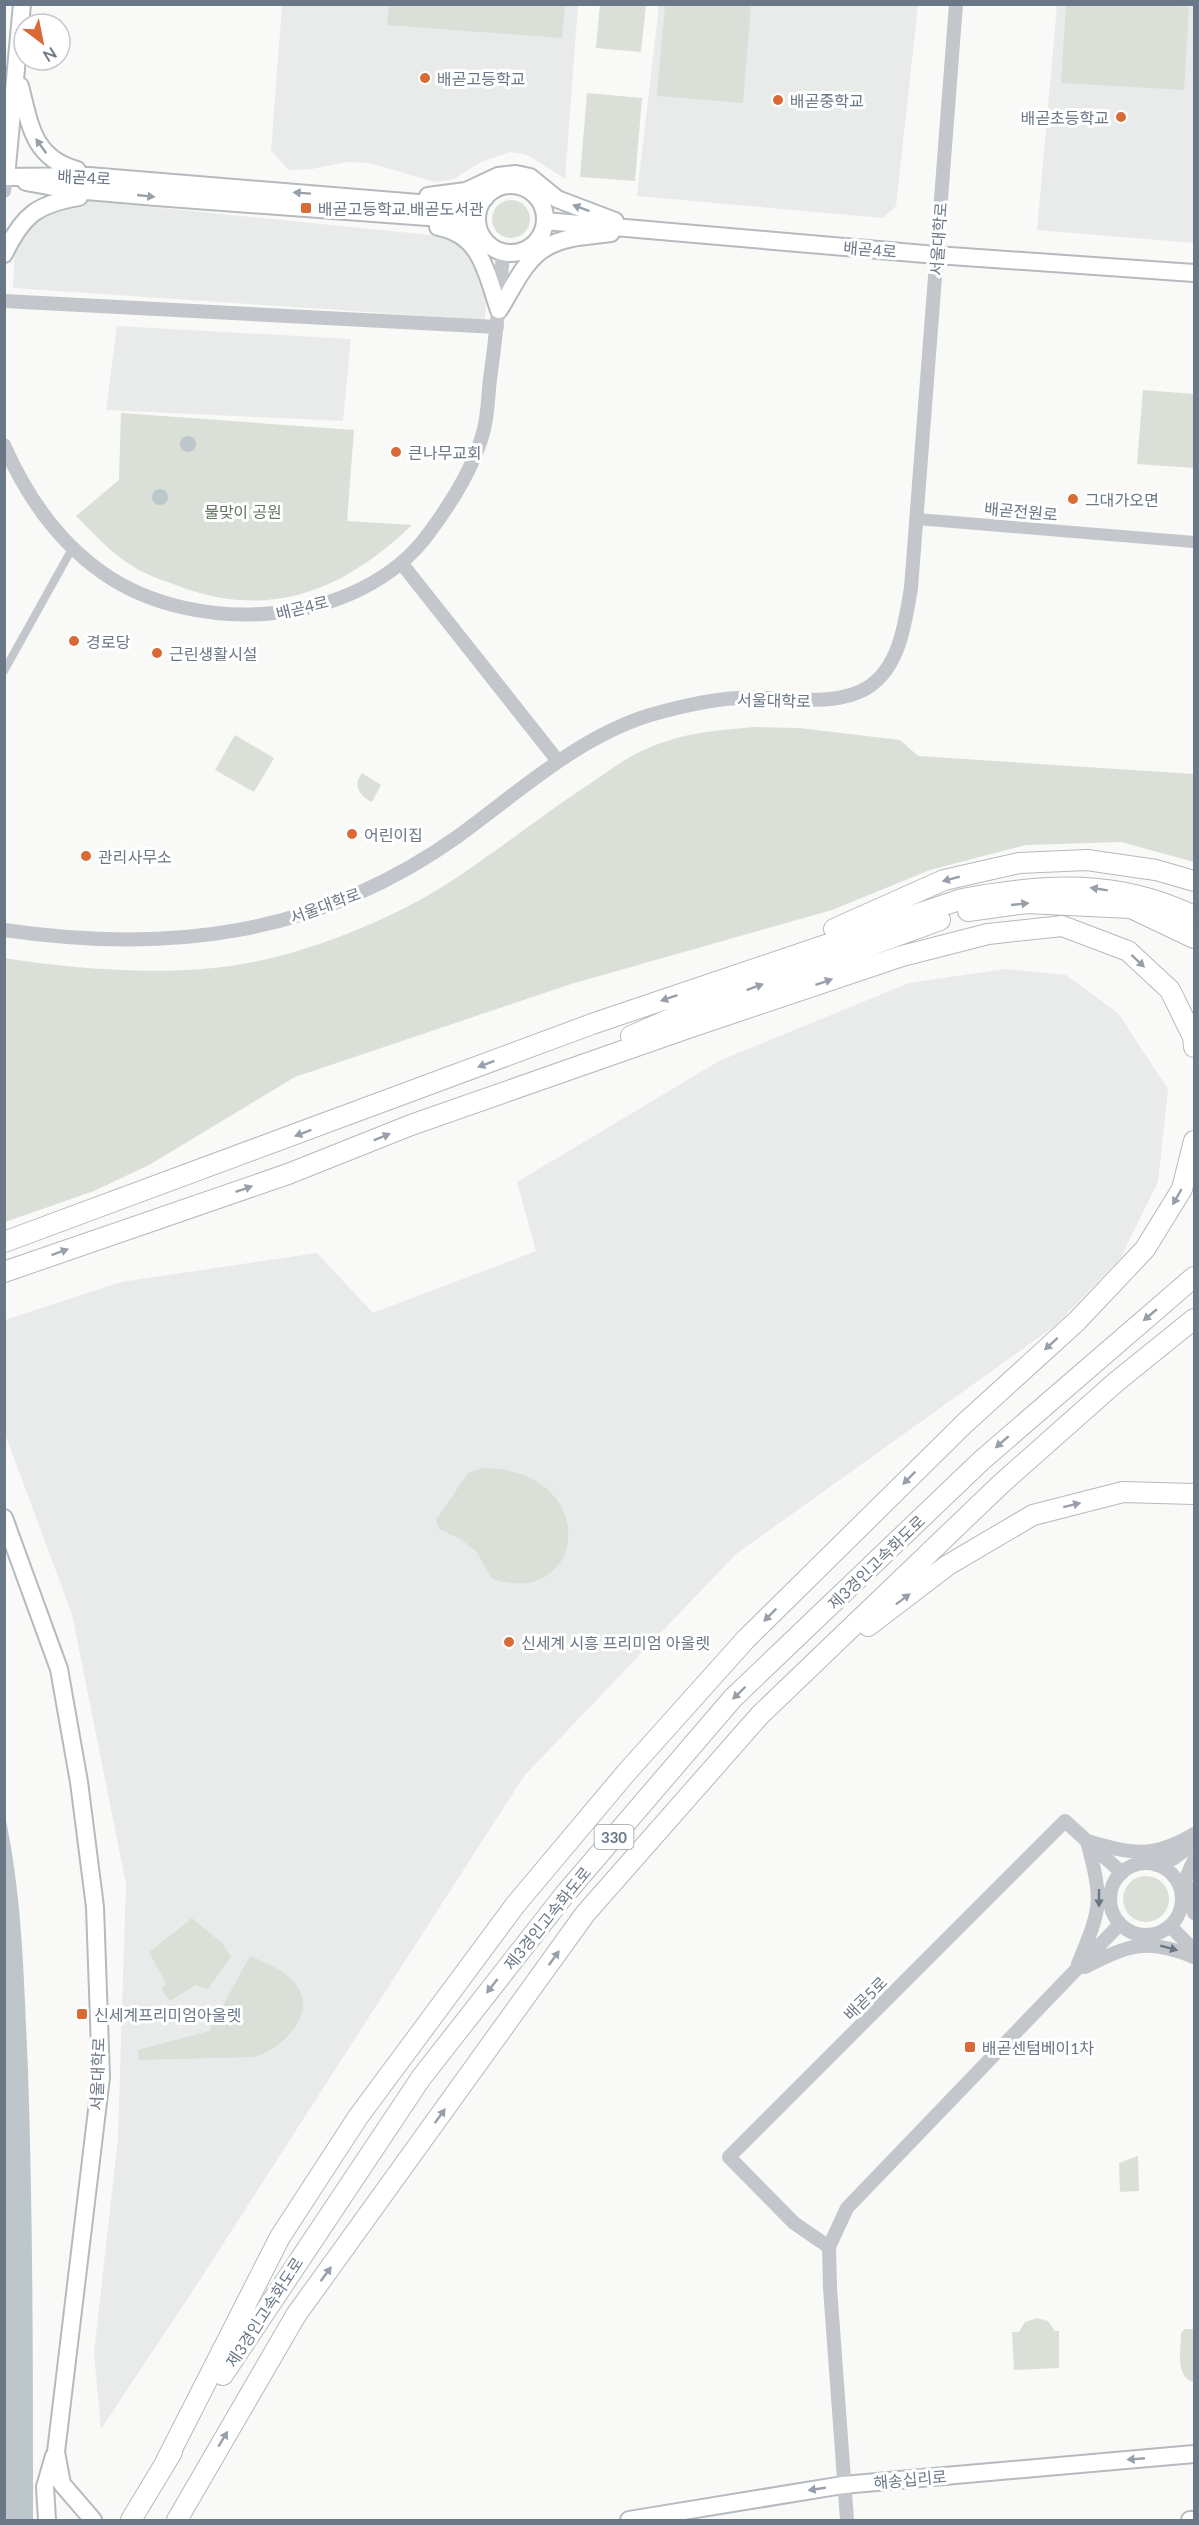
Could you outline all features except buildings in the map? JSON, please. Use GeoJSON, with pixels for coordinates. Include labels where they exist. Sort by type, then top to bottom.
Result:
{"type":"FeatureCollection","features":[{"type":"Feature","properties":{"kind":"highway"},"geometry":{"type":"LineString","coordinates":[[712,983],[944,880],[1019,863],[1087,860],[1156,870],[1194,881]]}},
{"type":"Feature","properties":{"kind":"highway"},"geometry":{"type":"LineString","coordinates":[[4,1242],[581,1029],[962,899],[1025,888],[1093,887],[1166,902],[1194,916]]}},
{"type":"Feature","properties":{"kind":"highway"},"geometry":{"type":"LineString","coordinates":[[488,1098],[677,1016],[966,911],[1027,903],[1131,908],[1194,938]]}},
{"type":"Feature","properties":{"kind":"highway"},"geometry":{"type":"LineString","coordinates":[[4,1272],[288,1174],[488,1098],[902,956],[988,934],[1062,926],[1128,951],[1170,990],[1193,1037],[1194,1047]]}},
{"type":"Feature","properties":{"kind":"highway"},"geometry":{"type":"LineString","coordinates":[[166,2462],[280,2237],[357,2117],[516,1904],[626,1773],[746,1639],[965,1423],[1077,1320],[1145,1249],[1182,1190],[1194,1141]]}},
{"type":"Feature","properties":{"kind":"highway","name":"제3경인고속화도로"},"geometry":{"type":"LineString","coordinates":[[131,2520],[145,2494],[420,2078],[565,1893],[733,1698],[982,1460],[1194,1277]]}},
{"type":"Feature","properties":{"kind":"highway","name":"제3경인고속화도로"},"geometry":{"type":"LineString","coordinates":[[177,2520],[296,2315],[585,1914],[760,1715],[1002,1483],[1116,1382],[1194,1319]]}},
{"type":"Feature","properties":{"kind":"highway"},"geometry":{"type":"LineString","coordinates":[[760,1715],[865,1628],[948,1565],[1033,1515],[1123,1492],[1194,1494]]}},
{"type":"Feature","properties":{"kind":"main road","name":"배곧4로"},"geometry":{"type":"LineString","coordinates":[[22,4],[5,182],[25,174],[109,185],[373,206],[455,206],[485,198]]}},
{"type":"Feature","properties":{"kind":"main road"},"geometry":{"type":"LineString","coordinates":[[4,98],[17,73]]}},
{"type":"Feature","properties":{"kind":"main road"},"geometry":{"type":"LineString","coordinates":[[17,73],[31,130],[45,152],[58,164],[109,185]]}},
{"type":"Feature","properties":{"kind":"main road"},"geometry":{"type":"LineString","coordinates":[[373,206],[466,191],[498,176],[516,174],[530,177],[557,199],[635,229]]}},
{"type":"Feature","properties":{"kind":"main road"},"geometry":{"type":"LineString","coordinates":[[4,254],[23,222],[45,204],[109,185]]}},
{"type":"Feature","properties":{"kind":"main road"},"geometry":{"type":"LineString","coordinates":[[504,186],[527,188],[543,205],[545,221],[541,237],[534,245],[524,251],[503,253],[493,248],[479,231],[477,219],[485,198],[504,186]]}},
{"type":"Feature","properties":{"kind":"main road","name":"배곧4로"},"geometry":{"type":"LineString","coordinates":[[373,206],[466,222],[479,231]]}},
{"type":"Feature","properties":{"kind":"main road"},"geometry":{"type":"LineString","coordinates":[[373,206],[445,228],[467,238],[482,262],[498,310]]}},
{"type":"Feature","properties":{"kind":"main road","name":"배곧4로"},"geometry":{"type":"LineString","coordinates":[[545,221],[936,255],[1194,273]]}},
{"type":"Feature","properties":{"kind":"main road"},"geometry":{"type":"LineString","coordinates":[[498,310],[528,264],[546,247],[561,241],[635,229]]}},
{"type":"Feature","properties":{"kind":"main road","name":"서울대학로"},"geometry":{"type":"LineString","coordinates":[[4,1518],[59,1669],[80,1782],[95,1907],[101,2077],[56,2452],[62,2484],[93,2520]]}},
{"type":"Feature","properties":{"kind":"main road"},"geometry":{"type":"LineString","coordinates":[[47,2520],[45,2487],[56,2452]]}},
{"type":"Feature","properties":{"kind":"main road","name":"해송십리로"},"geometry":{"type":"LineString","coordinates":[[628,2520],[843,2485],[1194,2454]]}},
{"type":"Feature","properties":{"kind":"street","name":"서울대학로"},"geometry":{"type":"LineString","coordinates":[[4,930],[123,940],[199,938],[270,925],[358,894],[410,867],[487,815],[558,761],[601,736],[648,716],[689,705],[765,697],[820,700],[866,688],[882,676],[902,634],[912,588],[956,4]]}},
{"type":"Feature","properties":{"kind":"street","name":"배곧4로"},"geometry":{"type":"LineString","coordinates":[[4,445],[37,508],[73,548],[103,573],[128,588],[177,604],[232,615],[282,614],[305,609],[352,591],[402,564],[429,534],[471,465],[484,429],[497,327],[503,253]]}},
{"type":"Feature","properties":{"kind":"street"},"geometry":{"type":"LineString","coordinates":[[4,300],[497,327]]}},
{"type":"Feature","properties":{"kind":"street","name":"배곧전원로"},"geometry":{"type":"LineString","coordinates":[[917,519],[1194,542]]}},
{"type":"Feature","properties":{"kind":"street"},"geometry":{"type":"LineString","coordinates":[[4,671],[73,548]]}},
{"type":"Feature","properties":{"kind":"street"},"geometry":{"type":"LineString","coordinates":[[402,564],[558,761]]}},
{"type":"Feature","properties":{"kind":"street","name":"배곧5로"},"geometry":{"type":"LineString","coordinates":[[829,2247],[795,2223],[729,2157],[1065,1821],[1122,1873]]}},
{"type":"Feature","properties":{"kind":"street"},"geometry":{"type":"LineString","coordinates":[[1075,1971],[1094,1924],[1100,1898],[1087,1841],[1124,1852],[1154,1852],[1194,1834]]}},
{"type":"Feature","properties":{"kind":"street"},"geometry":{"type":"LineString","coordinates":[[1194,1843],[1173,1859],[1156,1865],[1142,1864],[1122,1873],[1111,1893],[1114,1915],[1120,1924],[1130,1932],[1142,1935],[1155,1935],[1170,1926],[1181,1910],[1194,1860]]}},
{"type":"Feature","properties":{"kind":"street"},"geometry":{"type":"LineString","coordinates":[[1156,1865],[1173,1875],[1187,1888],[1194,1913]]}},
{"type":"Feature","properties":{"kind":"street"},"geometry":{"type":"LineString","coordinates":[[847,2520],[829,2247],[847,2208],[1120,1924]]}},
{"type":"Feature","properties":{"kind":"street"},"geometry":{"type":"LineString","coordinates":[[1170,1926],[1194,1950]]}},
{"type":"Feature","properties":{"kind":"street"},"geometry":{"type":"LineString","coordinates":[[1075,1971],[1136,1944],[1171,1947],[1194,1957]]}},
{"type":"Feature","properties":{"kind":"shaded area","name":"배곧고등학교"},"geometry":{"type":"Polygon","coordinates":[[[282,5],[578,5],[565,179],[524,154],[510,152],[481,162],[454,179],[435,182],[370,163],[347,162],[312,169],[289,170],[271,151],[282,5]]]}},
{"type":"Feature","properties":{"kind":"shaded area","name":"배곧중학교"},"geometry":{"type":"Polygon","coordinates":[[[659,5],[918,5],[896,206],[883,218],[637,196],[659,5]]]}},
{"type":"Feature","properties":{"kind":"shaded area","name":"배곧초등학교"},"geometry":{"type":"Polygon","coordinates":[[[1057,5],[1194,5],[1194,243],[1037,230],[1057,5]]]}},
{"type":"Feature","properties":{"kind":"shaded area"},"geometry":{"type":"Polygon","coordinates":[[[52,197],[460,238],[487,276],[485,320],[13,288],[16,219],[52,197]]]}},
{"type":"Feature","properties":{"kind":"shaded area"},"geometry":{"type":"Polygon","coordinates":[[[117,326],[351,339],[343,421],[106,410],[117,326]]]}},
{"type":"Feature","properties":{"kind":"shaded area"},"geometry":{"type":"Polygon","coordinates":[[[188,436],[194,438],[196,444],[194,450],[188,452],[182,450],[180,444],[182,438],[188,436]]]}},
{"type":"Feature","properties":{"kind":"shaded area"},"geometry":{"type":"Polygon","coordinates":[[[160,489],[166,491],[168,497],[166,503],[160,505],[154,503],[152,497],[154,491],[160,489]]]}},
{"type":"Feature","properties":{"kind":"shaded area"},"geometry":{"type":"Polygon","coordinates":[[[1006,969],[1066,975],[1118,1013],[1168,1089],[1158,1182],[1120,1259],[1056,1325],[736,1554],[524,1776],[196,2286],[101,2429],[94,2353],[118,2138],[126,1884],[72,1614],[5,1434],[5,1320],[121,1282],[317,1253],[373,1313],[536,1251],[517,1182],[719,1061],[909,983],[1006,969]]]}},
{"type":"Feature","properties":{"kind":"shaded area"},"geometry":{"type":"Polygon","coordinates":[[[5,1816],[19,1910],[28,2070],[32,2239],[33,2520],[4,2520],[5,1816]]]}},
{"type":"Feature","properties":{"kind":"green space"},"geometry":{"type":"Polygon","coordinates":[[[389,5],[565,5],[562,38],[387,25],[389,5]]]}},
{"type":"Feature","properties":{"kind":"green space"},"geometry":{"type":"Polygon","coordinates":[[[600,5],[646,5],[641,52],[596,48],[600,5]]]}},
{"type":"Feature","properties":{"kind":"green space"},"geometry":{"type":"Polygon","coordinates":[[[665,5],[751,5],[743,103],[657,96],[665,5]]]}},
{"type":"Feature","properties":{"kind":"green space"},"geometry":{"type":"Polygon","coordinates":[[[1066,5],[1189,7],[1184,90],[1061,83],[1066,5]]]}},
{"type":"Feature","properties":{"kind":"green space"},"geometry":{"type":"Polygon","coordinates":[[[587,93],[642,98],[635,181],[580,177],[587,93]]]}},
{"type":"Feature","properties":{"kind":"green space"},"geometry":{"type":"Polygon","coordinates":[[[511,200],[525,205],[530,219],[525,233],[511,238],[497,233],[492,219],[497,205],[511,200]]]}},
{"type":"Feature","properties":{"kind":"green space"},"geometry":{"type":"Polygon","coordinates":[[[1143,390],[1194,394],[1194,468],[1137,464],[1143,390]]]}},
{"type":"Feature","properties":{"kind":"green space","name":"물맞이 공원"},"geometry":{"type":"Polygon","coordinates":[[[121,413],[354,430],[347,521],[412,525],[360,567],[333,582],[305,593],[276,599],[246,600],[214,596],[157,578],[139,570],[118,556],[76,516],[119,480],[121,413]]]}},
{"type":"Feature","properties":{"kind":"green space"},"geometry":{"type":"Polygon","coordinates":[[[754,727],[799,728],[900,740],[918,756],[1194,774],[1194,862],[1121,842],[1026,845],[930,870],[832,910],[571,984],[295,1077],[149,1165],[94,1191],[5,1222],[5,958],[52,965],[155,971],[234,966],[300,950],[366,926],[426,896],[471,868],[558,805],[641,751],[687,736],[754,727]]]}},
{"type":"Feature","properties":{"kind":"green space"},"geometry":{"type":"Polygon","coordinates":[[[235,735],[274,758],[254,792],[215,770],[235,735]]]}},
{"type":"Feature","properties":{"kind":"green space"},"geometry":{"type":"Polygon","coordinates":[[[362,773],[381,785],[372,802],[359,790],[358,782],[362,773]]]}},
{"type":"Feature","properties":{"kind":"green space"},"geometry":{"type":"Polygon","coordinates":[[[482,1468],[521,1474],[548,1490],[563,1511],[568,1535],[563,1558],[548,1575],[524,1583],[492,1579],[476,1551],[460,1539],[439,1529],[436,1520],[468,1473],[482,1468]]]}},
{"type":"Feature","properties":{"kind":"green space"},"geometry":{"type":"Polygon","coordinates":[[[1146,1876],[1162,1883],[1169,1899],[1162,1915],[1146,1922],[1130,1915],[1123,1899],[1130,1883],[1146,1876]]]}},
{"type":"Feature","properties":{"kind":"green space"},"geometry":{"type":"Polygon","coordinates":[[[192,1918],[223,1944],[231,1957],[208,1989],[196,1985],[170,2001],[161,1989],[166,1984],[149,1952],[192,1918]]]}},
{"type":"Feature","properties":{"kind":"green space"},"geometry":{"type":"Polygon","coordinates":[[[250,1956],[285,1974],[295,1983],[301,1994],[303,2006],[300,2017],[286,2038],[265,2053],[254,2057],[139,2060],[138,2050],[209,2031],[250,1956]]]}},
{"type":"Feature","properties":{"kind":"green space"},"geometry":{"type":"Polygon","coordinates":[[[1138,2156],[1139,2191],[1120,2192],[1119,2163],[1138,2156]]]}},
{"type":"Feature","properties":{"kind":"green space"},"geometry":{"type":"Polygon","coordinates":[[[1037,2318],[1048,2321],[1055,2331],[1059,2331],[1059,2368],[1014,2370],[1012,2332],[1019,2332],[1025,2322],[1037,2318]]]}},
{"type":"Feature","properties":{"kind":"green space"},"geometry":{"type":"Polygon","coordinates":[[[1185,2329],[1194,2329],[1194,2382],[1184,2375],[1180,2362],[1181,2333],[1185,2329]]]}},
{"type":"Feature","properties":{"kind":"place","name":"배곧고등학교"},"geometry":{"type":"Point","coordinates":[425,78]}},
{"type":"Feature","properties":{"kind":"place","name":"배곧중학교"},"geometry":{"type":"Point","coordinates":[778,100]}},
{"type":"Feature","properties":{"kind":"place","name":"배곧초등학교"},"geometry":{"type":"Point","coordinates":[1121,117]}},
{"type":"Feature","properties":{"kind":"place","name":"배곧고등학교.배곧도서관"},"geometry":{"type":"Point","coordinates":[306,208]}},
{"type":"Feature","properties":{"kind":"place","name":"큰나무교회"},"geometry":{"type":"Point","coordinates":[396,452]}},
{"type":"Feature","properties":{"kind":"place","name":"그대가오면"},"geometry":{"type":"Point","coordinates":[1073,499]}},
{"type":"Feature","properties":{"kind":"place","name":"경로당"},"geometry":{"type":"Point","coordinates":[74,641]}},
{"type":"Feature","properties":{"kind":"place","name":"근린생활시설"},"geometry":{"type":"Point","coordinates":[157,653]}},
{"type":"Feature","properties":{"kind":"place","name":"어린이집"},"geometry":{"type":"Point","coordinates":[352,834]}},
{"type":"Feature","properties":{"kind":"place","name":"관리사무소"},"geometry":{"type":"Point","coordinates":[86,856]}},
{"type":"Feature","properties":{"kind":"place","name":"신세계 시흥 프리미엄 아울렛"},"geometry":{"type":"Point","coordinates":[509,1642]}},
{"type":"Feature","properties":{"kind":"place","name":"신세계프리미엄아울렛"},"geometry":{"type":"Point","coordinates":[82,2014]}},
{"type":"Feature","properties":{"kind":"place","name":"배곧센텀베이1차"},"geometry":{"type":"Point","coordinates":[970,2047]}}]}
